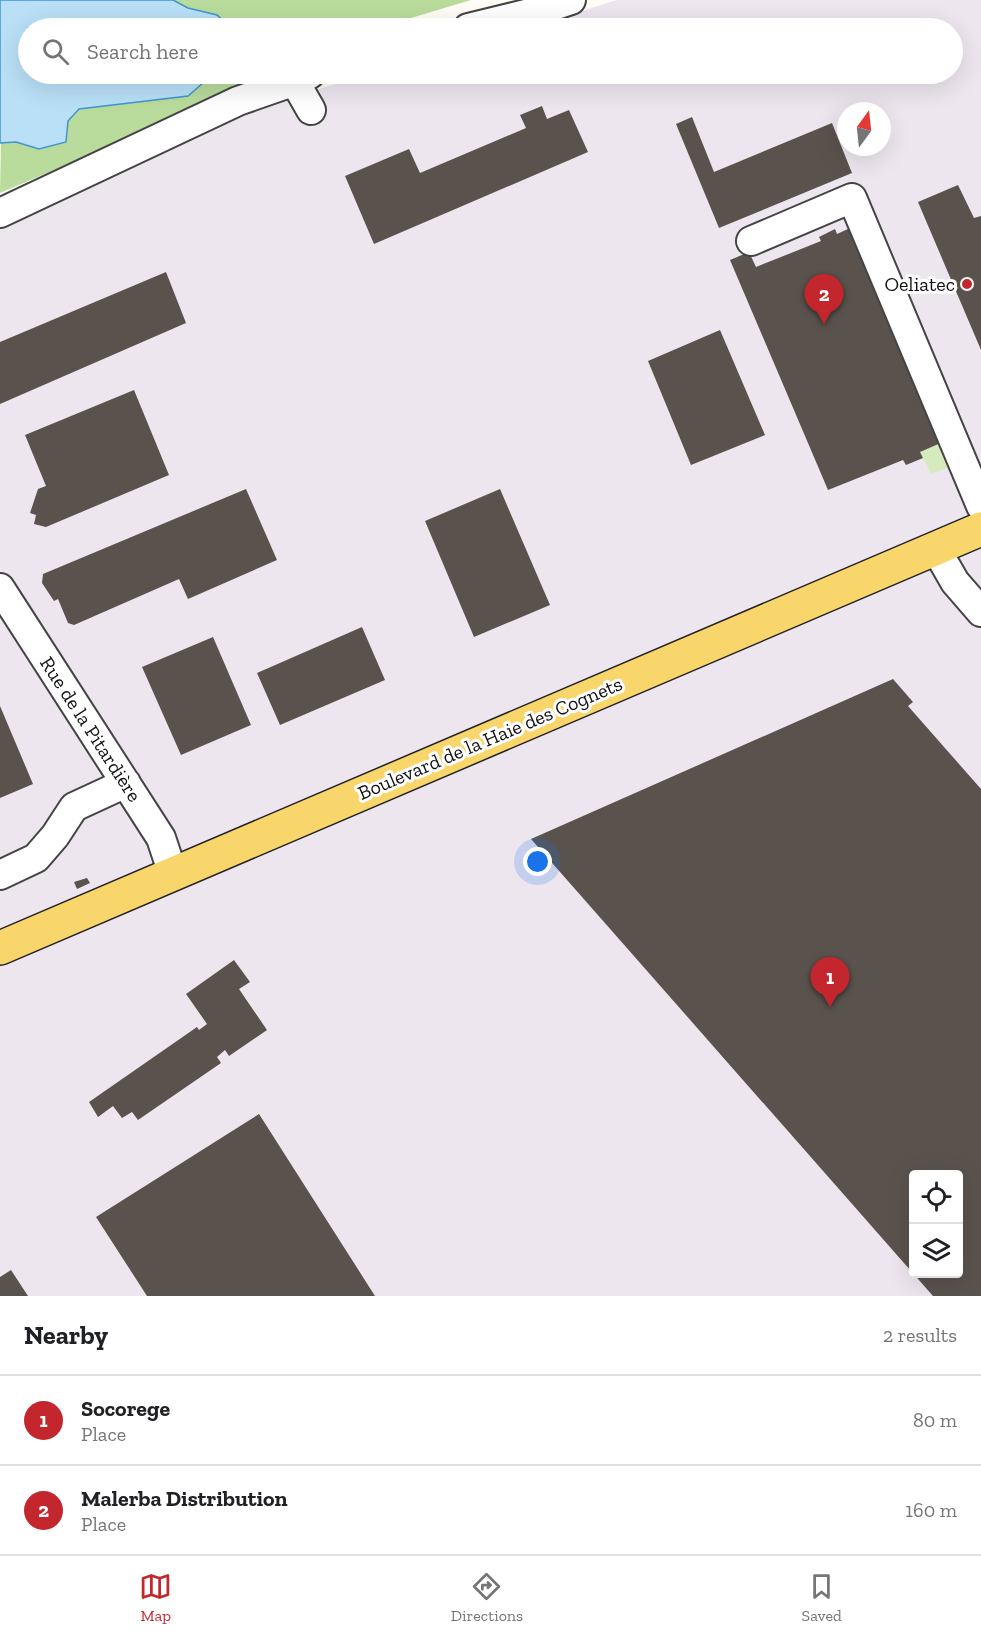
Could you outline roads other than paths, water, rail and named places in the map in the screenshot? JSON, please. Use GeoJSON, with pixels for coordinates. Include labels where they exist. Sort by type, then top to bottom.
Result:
{"type":"FeatureCollection","features":[{"type":"Feature","properties":{"kind":"main road","name":"Boulevard de la Haie des Cognets"},"geometry":{"type":"LineString","coordinates":[[0,948],[981,529]]}},
{"type":"Feature","properties":{"kind":"street"},"geometry":{"type":"LineString","coordinates":[[509,18],[571,0]]}},
{"type":"Feature","properties":{"kind":"street"},"geometry":{"type":"LineString","coordinates":[[0,213],[238,101],[284,84]]}},
{"type":"Feature","properties":{"kind":"street"},"geometry":{"type":"LineString","coordinates":[[302,84],[299,89],[311,110]]}},
{"type":"Feature","properties":{"kind":"street"},"geometry":{"type":"LineString","coordinates":[[751,241],[852,198],[981,506]]}},
{"type":"Feature","properties":{"kind":"street"},"geometry":{"type":"LineString","coordinates":[[936,549],[955,582],[981,612]]}},
{"type":"Feature","properties":{"kind":"street","name":"Rue de la Pitardière"},"geometry":{"type":"LineString","coordinates":[[0,588],[161,838],[173,874]]}},
{"type":"Feature","properties":{"kind":"street"},"geometry":{"type":"LineString","coordinates":[[0,875],[36,858],[55,836],[74,807],[126,783]]}},
{"type":"Feature","properties":{"kind":"water"},"geometry":{"type":"Polygon","coordinates":[[[0,0],[173,0],[188,8],[217,15],[220,18],[18,18],[18,84],[202,84],[188,96],[79,109],[68,121],[66,142],[39,149],[16,142],[0,143],[0,0]]]}},
{"type":"Feature","properties":{"kind":"place","name":"Oeliatec"},"geometry":{"type":"Point","coordinates":[967,284]}},
{"type":"Feature","properties":{"kind":"place","name":"Malerba Distribution"},"geometry":{"type":"Point","coordinates":[824,324]}},
{"type":"Feature","properties":{"kind":"place","name":"Socorege"},"geometry":{"type":"Point","coordinates":[830,1007]}}]}
